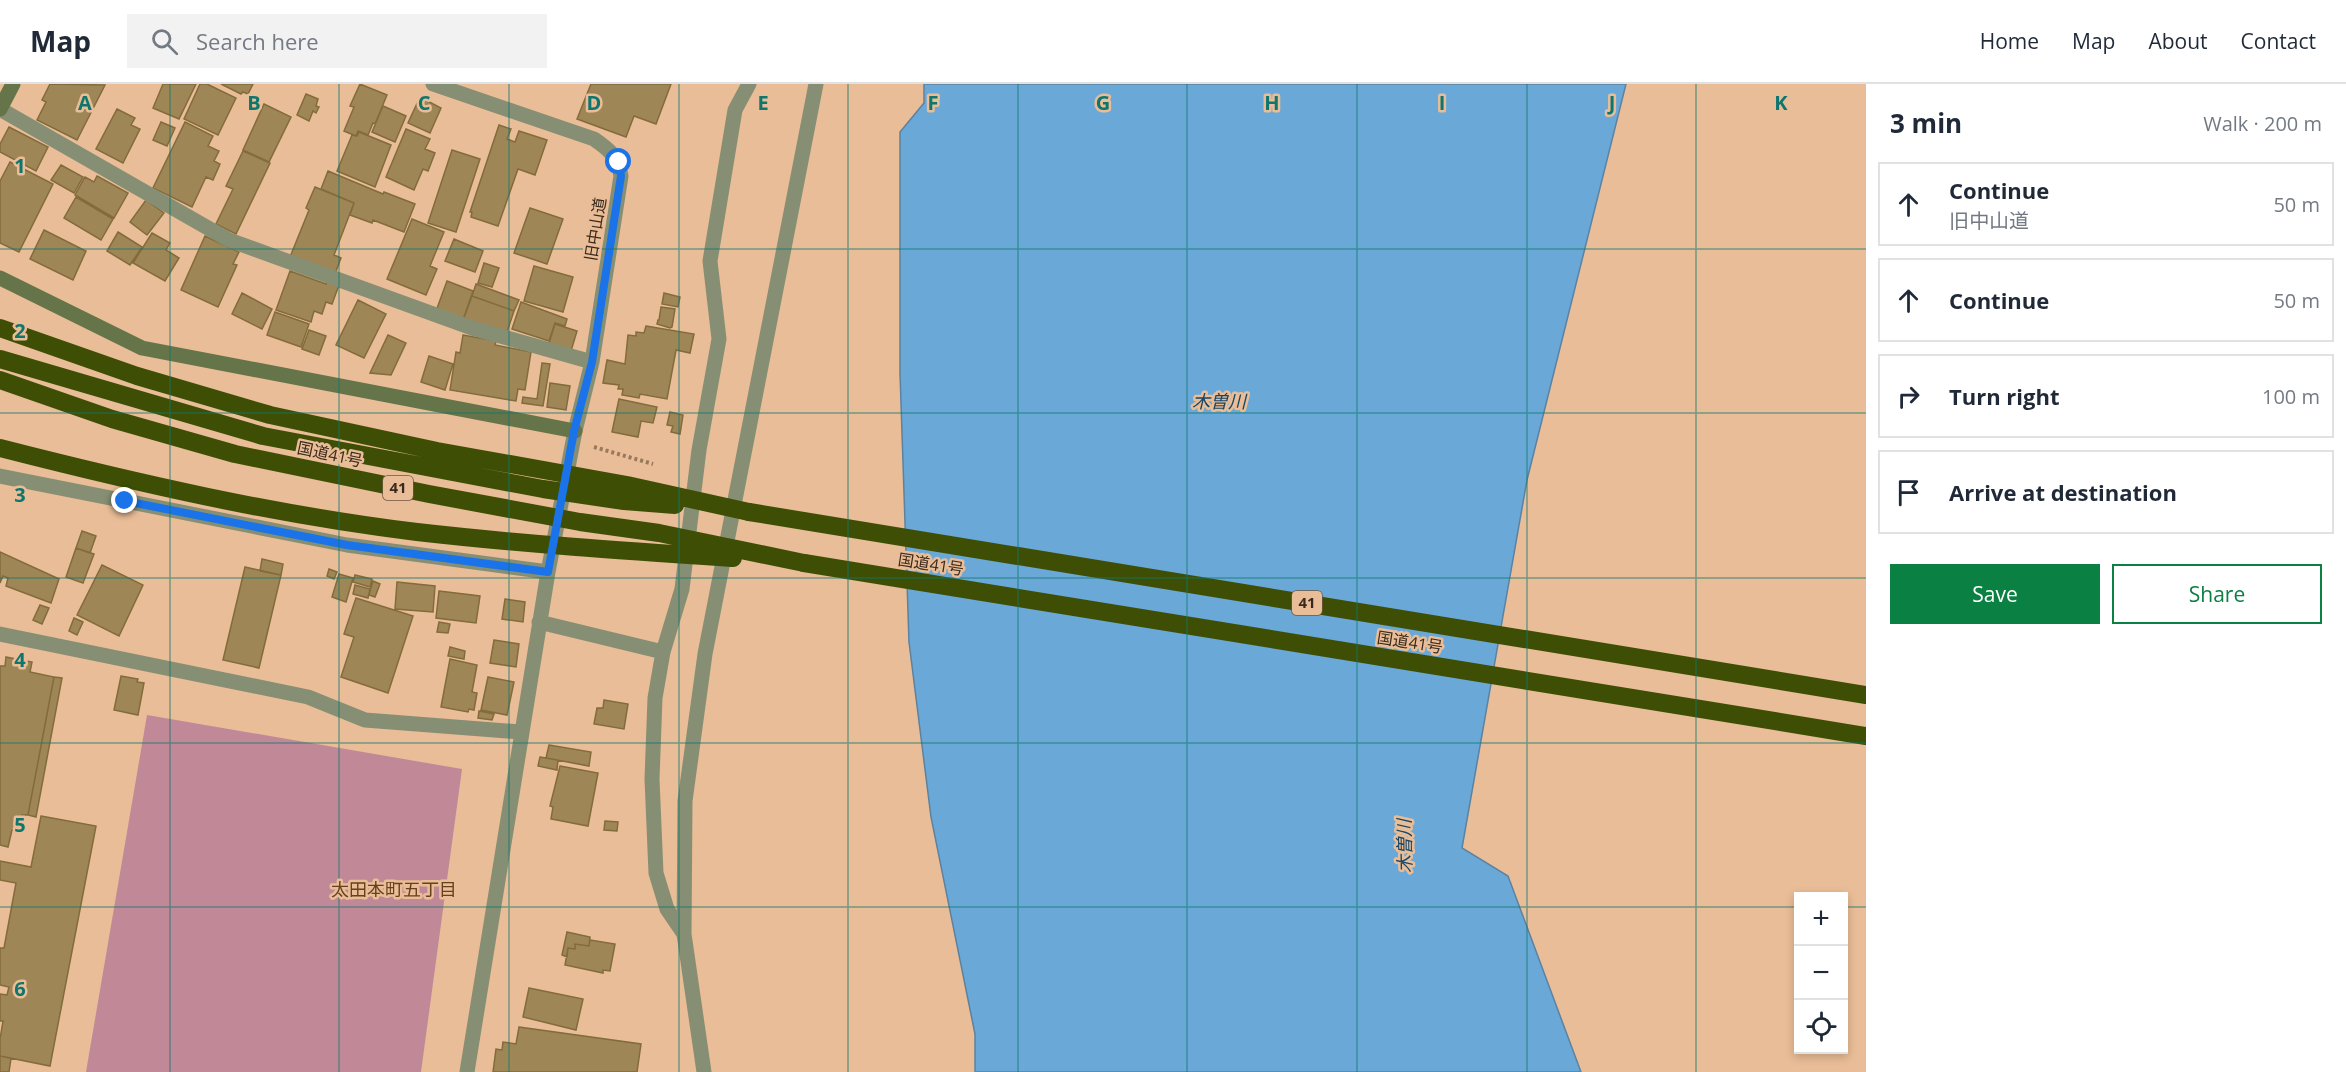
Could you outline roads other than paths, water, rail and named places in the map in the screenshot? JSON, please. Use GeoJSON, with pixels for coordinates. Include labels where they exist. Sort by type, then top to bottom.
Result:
{"type":"FeatureCollection","features":[{"type":"Feature","properties":{"kind":"highway"},"geometry":{"type":"LineString","coordinates":[[0,328],[136,376],[270,415],[437,451],[627,485],[749,512]]}},
{"type":"Feature","properties":{"kind":"highway","name":"国道41号"},"geometry":{"type":"LineString","coordinates":[[0,358],[84,385],[263,436],[543,489],[624,501],[749,512],[1866,695]]}},
{"type":"Feature","properties":{"kind":"highway","name":"国道41号"},"geometry":{"type":"LineString","coordinates":[[0,380],[112,419],[236,454],[429,494],[580,522],[659,533],[804,563],[1866,736]]}},
{"type":"Feature","properties":{"kind":"highway"},"geometry":{"type":"LineString","coordinates":[[0,448],[137,483],[294,513],[417,532],[804,563]]}},
{"type":"Feature","properties":{"kind":"street"},"geometry":{"type":"LineString","coordinates":[[13,84],[0,109],[229,240],[472,328],[592,362],[574,436],[539,622],[467,1072]]}},
{"type":"Feature","properties":{"kind":"street","name":"旧中山道"},"geometry":{"type":"LineString","coordinates":[[433,84],[594,139],[611,151],[619,162],[621,176],[592,362]]}},
{"type":"Feature","properties":{"kind":"street"},"geometry":{"type":"LineString","coordinates":[[684,934],[667,909],[656,873],[652,779],[655,698],[663,652],[682,589],[699,450],[719,339],[710,261],[735,110],[749,84]]}},
{"type":"Feature","properties":{"kind":"street"},"geometry":{"type":"LineString","coordinates":[[704,1072],[684,934],[685,801],[705,654],[816,84]]}},
{"type":"Feature","properties":{"kind":"street"},"geometry":{"type":"LineString","coordinates":[[0,278],[142,348],[574,436]]}},
{"type":"Feature","properties":{"kind":"street"},"geometry":{"type":"LineString","coordinates":[[0,476],[347,545],[548,572]]}},
{"type":"Feature","properties":{"kind":"street"},"geometry":{"type":"LineString","coordinates":[[539,622],[663,652]]}},
{"type":"Feature","properties":{"kind":"street"},"geometry":{"type":"LineString","coordinates":[[0,634],[308,697],[365,720],[521,732]]}},
{"type":"Feature","properties":{"kind":"water","name":"木曽川"},"geometry":{"type":"Polygon","coordinates":[[[924,84],[1626,84],[1527,480],[1462,848],[1508,876],[1581,1072],[975,1072],[975,1034],[931,817],[909,642],[900,373],[900,132],[924,103],[924,84]]]}},
{"type":"Feature","properties":{"kind":"district","name":"太田本町五丁目"},"geometry":{"type":"Point","coordinates":[394,890]}}]}
